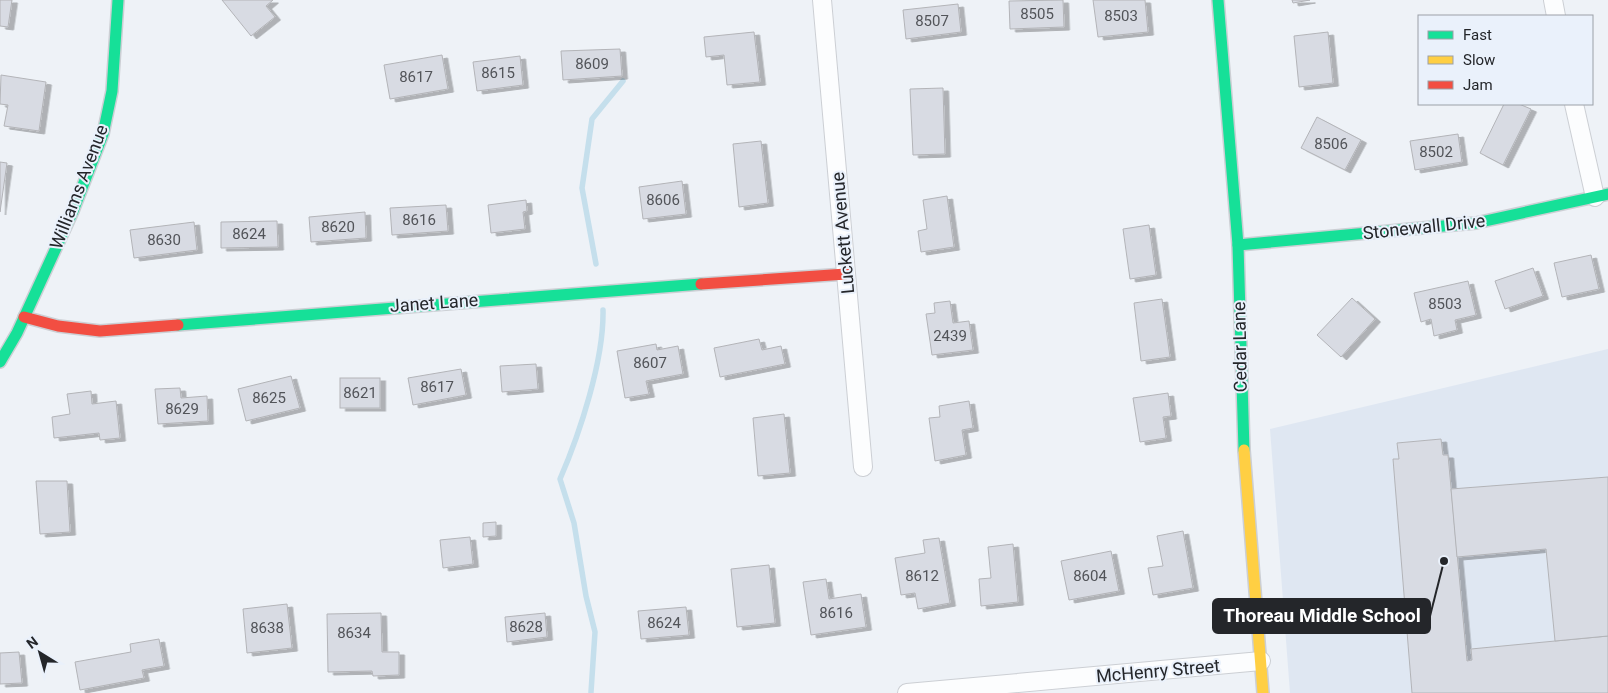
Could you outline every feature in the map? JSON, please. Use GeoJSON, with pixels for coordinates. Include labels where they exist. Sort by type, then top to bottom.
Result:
{"type":"FeatureCollection","features":[{"type":"Feature","properties":{"kind":"street","name":"Williams Avenue"},"geometry":{"type":"LineString","coordinates":[[0,362],[24,318],[73,211],[103,134],[112,91],[118,0]]}},
{"type":"Feature","properties":{"kind":"street","name":"Luckett Avenue"},"geometry":{"type":"LineString","coordinates":[[822,0],[863,467]]}},
{"type":"Feature","properties":{"kind":"street","name":"Cedar Lane"},"geometry":{"type":"LineString","coordinates":[[1218,0],[1238,245],[1243,443],[1263,693]]}},
{"type":"Feature","properties":{"kind":"street"},"geometry":{"type":"LineString","coordinates":[[1553,0],[1556,15]]}},
{"type":"Feature","properties":{"kind":"street"},"geometry":{"type":"LineString","coordinates":[[1574,105],[1601,195]]}},
{"type":"Feature","properties":{"kind":"street","name":"Stonewall Drive"},"geometry":{"type":"LineString","coordinates":[[1238,245],[1476,223],[1601,195]]}},
{"type":"Feature","properties":{"kind":"street","name":"Janet Lane"},"geometry":{"type":"LineString","coordinates":[[24,318],[58,326],[100,331],[545,294],[846,274]]}},
{"type":"Feature","properties":{"kind":"street","name":"McHenry Street"},"geometry":{"type":"LineString","coordinates":[[907,693],[1261,661]]}},
{"type":"Feature","properties":{"kind":"shaded area"},"geometry":{"type":"Polygon","coordinates":[[[1608,349],[1608,693],[1290,693],[1270,429],[1608,349]]]}},
{"type":"Feature","properties":{"kind":"building"},"geometry":{"type":"Polygon","coordinates":[[[0,0],[12,0],[8,27],[0,26],[0,0]]]}},
{"type":"Feature","properties":{"kind":"building"},"geometry":{"type":"Polygon","coordinates":[[[222,0],[273,0],[266,6],[275,17],[251,36],[222,0]]]}},
{"type":"Feature","properties":{"kind":"building"},"geometry":{"type":"Polygon","coordinates":[[[1063,0],[1064,27],[1010,29],[1009,1],[1063,0]]]}},
{"type":"Feature","properties":{"kind":"building"},"geometry":{"type":"Polygon","coordinates":[[[1093,0],[1145,0],[1148,32],[1098,37],[1093,0]]]}},
{"type":"Feature","properties":{"kind":"building"},"geometry":{"type":"Polygon","coordinates":[[[1292,0],[1310,0],[1293,3],[1292,0]]]}},
{"type":"Feature","properties":{"kind":"building"},"geometry":{"type":"Polygon","coordinates":[[[958,4],[961,32],[906,39],[903,10],[958,4]]]}},
{"type":"Feature","properties":{"kind":"building"},"geometry":{"type":"Polygon","coordinates":[[[754,32],[760,82],[727,85],[724,55],[706,57],[704,37],[754,32]]]}},
{"type":"Feature","properties":{"kind":"building"},"geometry":{"type":"Polygon","coordinates":[[[1328,32],[1333,83],[1299,87],[1294,36],[1328,32]]]}},
{"type":"Feature","properties":{"kind":"building"},"geometry":{"type":"Polygon","coordinates":[[[620,49],[622,76],[563,80],[561,51],[620,49]]]}},
{"type":"Feature","properties":{"kind":"building"},"geometry":{"type":"Polygon","coordinates":[[[442,55],[448,89],[390,99],[384,65],[442,55]]]}},
{"type":"Feature","properties":{"kind":"building"},"geometry":{"type":"Polygon","coordinates":[[[520,56],[523,85],[477,91],[473,62],[520,56]]]}},
{"type":"Feature","properties":{"kind":"building"},"geometry":{"type":"Polygon","coordinates":[[[1,75],[46,82],[39,131],[4,126],[8,105],[0,104],[1,75]]]}},
{"type":"Feature","properties":{"kind":"building"},"geometry":{"type":"Polygon","coordinates":[[[943,88],[945,154],[913,155],[910,89],[943,88]]]}},
{"type":"Feature","properties":{"kind":"building"},"geometry":{"type":"Polygon","coordinates":[[[1504,105],[1521,105],[1531,109],[1503,165],[1480,153],[1504,105]]]}},
{"type":"Feature","properties":{"kind":"building"},"geometry":{"type":"Polygon","coordinates":[[[1317,117],[1361,140],[1345,170],[1301,148],[1317,117]]]}},
{"type":"Feature","properties":{"kind":"building"},"geometry":{"type":"Polygon","coordinates":[[[1458,134],[1462,162],[1415,170],[1410,141],[1458,134]]]}},
{"type":"Feature","properties":{"kind":"building"},"geometry":{"type":"Polygon","coordinates":[[[761,141],[768,203],[739,207],[733,144],[761,141]]]}},
{"type":"Feature","properties":{"kind":"building"},"geometry":{"type":"Polygon","coordinates":[[[0,162],[7,163],[0,212],[0,162]]]}},
{"type":"Feature","properties":{"kind":"building"},"geometry":{"type":"Polygon","coordinates":[[[682,181],[686,214],[643,219],[639,187],[682,181]]]}},
{"type":"Feature","properties":{"kind":"building"},"geometry":{"type":"Polygon","coordinates":[[[947,196],[954,247],[921,252],[918,231],[927,229],[923,200],[947,196]]]}},
{"type":"Feature","properties":{"kind":"building"},"geometry":{"type":"Polygon","coordinates":[[[526,200],[527,211],[523,212],[525,229],[491,233],[488,205],[526,200]]]}},
{"type":"Feature","properties":{"kind":"building"},"geometry":{"type":"Polygon","coordinates":[[[446,205],[448,231],[392,235],[390,208],[446,205]]]}},
{"type":"Feature","properties":{"kind":"building"},"geometry":{"type":"Polygon","coordinates":[[[365,212],[366,238],[311,242],[309,217],[365,212]]]}},
{"type":"Feature","properties":{"kind":"building"},"geometry":{"type":"Polygon","coordinates":[[[277,221],[278,247],[221,248],[221,222],[277,221]]]}},
{"type":"Feature","properties":{"kind":"building"},"geometry":{"type":"Polygon","coordinates":[[[194,222],[197,250],[134,258],[130,230],[194,222]]]}},
{"type":"Feature","properties":{"kind":"building"},"geometry":{"type":"Polygon","coordinates":[[[1149,225],[1156,275],[1130,279],[1123,229],[1149,225]]]}},
{"type":"Feature","properties":{"kind":"building"},"geometry":{"type":"Polygon","coordinates":[[[1591,255],[1599,289],[1562,297],[1554,263],[1591,255]]]}},
{"type":"Feature","properties":{"kind":"building"},"geometry":{"type":"Polygon","coordinates":[[[1533,268],[1543,296],[1505,309],[1495,281],[1533,268]]]}},
{"type":"Feature","properties":{"kind":"building"},"geometry":{"type":"Polygon","coordinates":[[[1468,281],[1476,315],[1455,320],[1457,330],[1434,336],[1431,319],[1421,322],[1414,293],[1468,281]]]}},
{"type":"Feature","properties":{"kind":"building"},"geometry":{"type":"Polygon","coordinates":[[[1352,298],[1375,319],[1341,357],[1317,335],[1352,298]]]}},
{"type":"Feature","properties":{"kind":"building"},"geometry":{"type":"Polygon","coordinates":[[[1162,299],[1170,357],[1141,361],[1134,303],[1162,299]]]}},
{"type":"Feature","properties":{"kind":"building"},"geometry":{"type":"Polygon","coordinates":[[[950,301],[953,323],[969,321],[973,350],[932,355],[926,314],[935,313],[934,303],[950,301]]]}},
{"type":"Feature","properties":{"kind":"building"},"geometry":{"type":"Polygon","coordinates":[[[759,339],[762,350],[781,346],[785,364],[720,377],[714,348],[759,339]]]}},
{"type":"Feature","properties":{"kind":"building"},"geometry":{"type":"Polygon","coordinates":[[[656,344],[657,350],[678,346],[683,374],[646,381],[649,394],[625,398],[617,351],[656,344]]]}},
{"type":"Feature","properties":{"kind":"building"},"geometry":{"type":"Polygon","coordinates":[[[536,364],[538,389],[502,392],[500,366],[536,364]]]}},
{"type":"Feature","properties":{"kind":"building"},"geometry":{"type":"Polygon","coordinates":[[[461,369],[466,395],[413,405],[408,378],[461,369]]]}},
{"type":"Feature","properties":{"kind":"building"},"geometry":{"type":"Polygon","coordinates":[[[291,376],[300,408],[246,421],[238,389],[291,376]]]}},
{"type":"Feature","properties":{"kind":"building"},"geometry":{"type":"Polygon","coordinates":[[[340,378],[380,378],[380,408],[340,408],[340,378]]]}},
{"type":"Feature","properties":{"kind":"building"},"geometry":{"type":"Polygon","coordinates":[[[180,388],[181,398],[207,396],[208,421],[158,424],[155,389],[180,388]]]}},
{"type":"Feature","properties":{"kind":"building"},"geometry":{"type":"Polygon","coordinates":[[[91,391],[92,404],[116,401],[120,438],[100,440],[99,433],[54,438],[52,417],[70,414],[67,394],[91,391]]]}},
{"type":"Feature","properties":{"kind":"building"},"geometry":{"type":"Polygon","coordinates":[[[1168,393],[1171,416],[1163,417],[1166,438],[1140,442],[1133,398],[1168,393]]]}},
{"type":"Feature","properties":{"kind":"building"},"geometry":{"type":"Polygon","coordinates":[[[969,401],[973,428],[962,430],[966,455],[935,461],[929,418],[940,417],[939,406],[969,401]]]}},
{"type":"Feature","properties":{"kind":"building"},"geometry":{"type":"Polygon","coordinates":[[[784,414],[790,473],[758,476],[753,418],[784,414]]]}},
{"type":"Feature","properties":{"kind":"building"},"geometry":{"type":"Polygon","coordinates":[[[1441,439],[1443,455],[1448,455],[1467,661],[1472,660],[1471,649],[1608,636],[1608,693],[1412,693],[1393,459],[1399,459],[1397,443],[1441,439]]]}},
{"type":"Feature","properties":{"kind":"building"},"geometry":{"type":"Polygon","coordinates":[[[1608,477],[1608,636],[1555,641],[1546,549],[1457,557],[1451,489],[1608,477]]]}},
{"type":"Feature","properties":{"kind":"building"},"geometry":{"type":"Polygon","coordinates":[[[36,481],[67,481],[70,532],[40,534],[36,481]]]}},
{"type":"Feature","properties":{"kind":"building"},"geometry":{"type":"Polygon","coordinates":[[[496,522],[496,536],[483,537],[483,523],[496,522]]]}},
{"type":"Feature","properties":{"kind":"building"},"geometry":{"type":"Polygon","coordinates":[[[1183,531],[1193,588],[1153,595],[1148,568],[1163,566],[1157,536],[1183,531]]]}},
{"type":"Feature","properties":{"kind":"building"},"geometry":{"type":"Polygon","coordinates":[[[470,537],[473,564],[443,568],[440,540],[470,537]]]}},
{"type":"Feature","properties":{"kind":"building"},"geometry":{"type":"Polygon","coordinates":[[[939,538],[950,603],[918,609],[915,593],[901,595],[895,558],[925,553],[923,540],[939,538]]]}},
{"type":"Feature","properties":{"kind":"building"},"geometry":{"type":"Polygon","coordinates":[[[1013,544],[1018,602],[981,606],[979,579],[991,578],[988,547],[1013,544]]]}},
{"type":"Feature","properties":{"kind":"building"},"geometry":{"type":"Polygon","coordinates":[[[1111,551],[1119,591],[1069,600],[1061,561],[1111,551]]]}},
{"type":"Feature","properties":{"kind":"building"},"geometry":{"type":"Polygon","coordinates":[[[769,565],[775,623],[737,627],[731,569],[769,565]]]}},
{"type":"Feature","properties":{"kind":"building"},"geometry":{"type":"Polygon","coordinates":[[[826,579],[829,599],[861,594],[866,627],[811,635],[803,582],[826,579]]]}},
{"type":"Feature","properties":{"kind":"building"},"geometry":{"type":"Polygon","coordinates":[[[287,604],[292,648],[247,653],[243,609],[287,604]]]}},
{"type":"Feature","properties":{"kind":"building"},"geometry":{"type":"Polygon","coordinates":[[[686,607],[689,635],[641,639],[638,611],[686,607]]]}},
{"type":"Feature","properties":{"kind":"building"},"geometry":{"type":"Polygon","coordinates":[[[381,613],[382,652],[399,652],[399,675],[373,676],[372,671],[328,672],[327,614],[381,613]]]}},
{"type":"Feature","properties":{"kind":"building"},"geometry":{"type":"Polygon","coordinates":[[[545,613],[547,637],[507,642],[505,617],[545,613]]]}},
{"type":"Feature","properties":{"kind":"building"},"geometry":{"type":"Polygon","coordinates":[[[159,639],[164,666],[142,670],[144,678],[80,690],[75,662],[131,652],[130,644],[159,639]]]}},
{"type":"Feature","properties":{"kind":"building"},"geometry":{"type":"Polygon","coordinates":[[[19,652],[22,683],[0,684],[0,653],[19,652]]]}},
{"type":"Feature","properties":{"kind":"waterway"},"geometry":{"type":"LineString","coordinates":[[596,264],[582,188],[592,119],[623,81]]}},
{"type":"Feature","properties":{"kind":"waterway"},"geometry":{"type":"LineString","coordinates":[[591,692],[595,632],[586,596],[574,523],[560,479],[583,418],[595,373],[600,351],[603,310]]}},
{"type":"Feature","properties":{"kind":"traffic: fast"},"geometry":{"type":"LineString","coordinates":[[0,362],[17,333],[73,211],[103,134],[112,91],[118,0]]}},
{"type":"Feature","properties":{"kind":"traffic: fast"},"geometry":{"type":"LineString","coordinates":[[1218,0],[1238,245],[1244,450]]}},
{"type":"Feature","properties":{"kind":"traffic: fast"},"geometry":{"type":"LineString","coordinates":[[1238,245],[1476,223],[1608,194]]}},
{"type":"Feature","properties":{"kind":"traffic: fast"},"geometry":{"type":"LineString","coordinates":[[178,325],[701,284]]}},
{"type":"Feature","properties":{"kind":"traffic: slow"},"geometry":{"type":"LineString","coordinates":[[1244,450],[1263,693]]}},
{"type":"Feature","properties":{"kind":"traffic: jam"},"geometry":{"type":"LineString","coordinates":[[701,284],[846,274]]}},
{"type":"Feature","properties":{"kind":"traffic: jam"},"geometry":{"type":"LineString","coordinates":[[24,317],[58,326],[100,331],[178,325]]}},
{"type":"Feature","properties":{"kind":"place","name":"Thoreau Middle School"},"geometry":{"type":"Point","coordinates":[1444,561]}}]}
